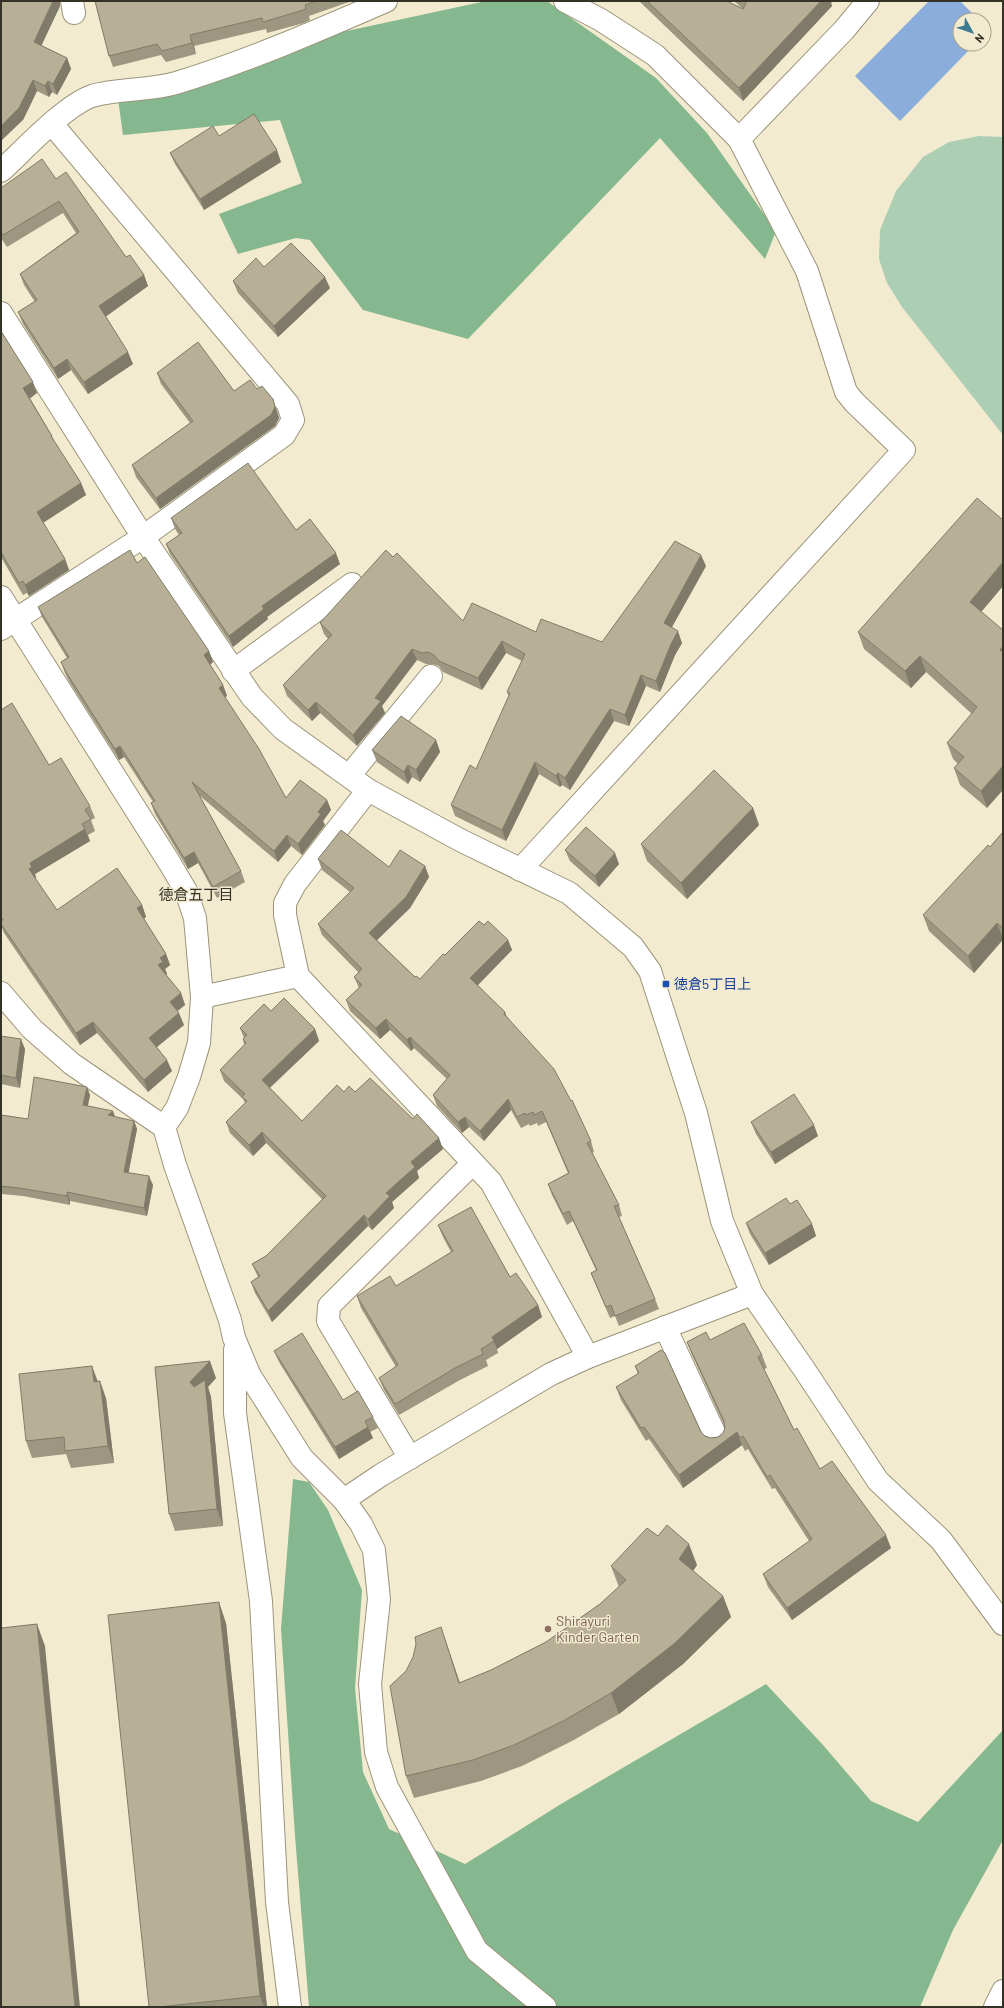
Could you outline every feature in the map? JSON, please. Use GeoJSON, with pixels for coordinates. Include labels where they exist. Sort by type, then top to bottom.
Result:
{"type":"FeatureCollection","features":[{"type":"Feature","properties":{"kind":"main road"},"geometry":{"type":"LineString","coordinates":[[1,171],[68,109],[92,96],[174,83],[240,61],[334,24],[386,1]]}},
{"type":"Feature","properties":{"kind":"main road"},"geometry":{"type":"LineString","coordinates":[[520,870],[904,450],[854,402],[846,392],[806,271],[739,139],[655,55],[601,20],[565,1]]}},
{"type":"Feature","properties":{"kind":"main road"},"geometry":{"type":"LineString","coordinates":[[739,139],[844,30],[868,1]]}},
{"type":"Feature","properties":{"kind":"main road"},"geometry":{"type":"LineString","coordinates":[[8,625],[143,537],[284,435],[292,420],[288,404],[52,124]]}},
{"type":"Feature","properties":{"kind":"main road"},"geometry":{"type":"LineString","coordinates":[[1,313],[143,537],[252,697],[283,729],[368,790],[462,841],[569,893],[633,947],[650,970],[696,1113],[722,1221],[752,1294],[804,1369],[878,1481],[942,1540],[1003,1624]]}},
{"type":"Feature","properties":{"kind":"main road"},"geometry":{"type":"LineString","coordinates":[[234,671],[352,584]]}},
{"type":"Feature","properties":{"kind":"main road"},"geometry":{"type":"LineString","coordinates":[[1,597],[8,625],[186,891],[195,918],[202,997],[198,1043],[189,1077],[177,1108],[164,1127]]}},
{"type":"Feature","properties":{"kind":"main road"},"geometry":{"type":"LineString","coordinates":[[349,776],[431,676]]}},
{"type":"Feature","properties":{"kind":"main road"},"geometry":{"type":"LineString","coordinates":[[368,790],[295,884],[285,903],[285,915],[298,976],[491,1182],[588,1357]]}},
{"type":"Feature","properties":{"kind":"main road"},"geometry":{"type":"LineString","coordinates":[[202,997],[298,976]]}},
{"type":"Feature","properties":{"kind":"main road"},"geometry":{"type":"LineString","coordinates":[[1,993],[32,1029],[72,1064],[164,1127],[175,1166],[230,1320],[234,1338],[250,1376],[302,1458],[344,1500],[361,1524],[374,1550],[379,1599],[370,1684],[376,1752],[387,1787],[477,1951],[545,2007]]}},
{"type":"Feature","properties":{"kind":"main road"},"geometry":{"type":"LineString","coordinates":[[410,1458],[328,1321],[329,1306],[474,1163]]}},
{"type":"Feature","properties":{"kind":"main road"},"geometry":{"type":"LineString","coordinates":[[344,1500],[410,1458],[551,1374],[588,1357],[752,1294]]}},
{"type":"Feature","properties":{"kind":"main road"},"geometry":{"type":"LineString","coordinates":[[665,1327],[717,1439]]}},
{"type":"Feature","properties":{"kind":"main road"},"geometry":{"type":"LineString","coordinates":[[234,1338],[235,1413],[261,1601],[277,1902],[290,2007]]}},
{"type":"Feature","properties":{"kind":"main road"},"geometry":{"type":"LineString","coordinates":[[995,2007],[1003,1991]]}},
{"type":"Feature","properties":{"kind":"green space"},"geometry":{"type":"Polygon","coordinates":[[[486,1],[547,1],[656,78],[707,133],[776,231],[765,259],[660,138],[468,339],[363,310],[310,240],[296,238],[238,254],[219,214],[302,183],[280,120],[123,135],[117,92],[211,84],[342,32],[486,1]]]}},
{"type":"Feature","properties":{"kind":"green space"},"geometry":{"type":"Polygon","coordinates":[[[979,136],[1003,137],[1003,435],[902,307],[887,283],[879,259],[880,230],[896,191],[923,157],[949,142],[979,136]]]}},
{"type":"Feature","properties":{"kind":"green space"},"geometry":{"type":"Polygon","coordinates":[[[293,1479],[309,1482],[328,1510],[362,1590],[355,1688],[363,1772],[389,1829],[465,1864],[561,1804],[766,1684],[823,1745],[871,1801],[918,1822],[1003,1730],[1003,1840],[953,1930],[920,2007],[309,2007],[295,1836],[281,1629],[293,1479]]]}},
{"type":"Feature","properties":{"kind":"water"},"geometry":{"type":"Polygon","coordinates":[[[929,1],[960,1],[971,12],[952,12],[952,52],[967,52],[900,121],[855,76],[929,1]]]}},
{"type":"Feature","properties":{"kind":"building"},"geometry":{"type":"Polygon","coordinates":[[[1,1],[53,1],[34,42],[67,58],[53,84],[48,81],[45,86],[33,80],[19,108],[1,126],[1,1]]]}},
{"type":"Feature","properties":{"kind":"building"},"geometry":{"type":"Polygon","coordinates":[[[95,1],[316,1],[305,5],[306,9],[263,22],[262,18],[190,35],[192,43],[162,51],[157,44],[109,56],[95,1]]]}},
{"type":"Feature","properties":{"kind":"building"},"geometry":{"type":"Polygon","coordinates":[[[647,1],[727,1],[743,9],[746,3],[744,1],[821,1],[739,88],[647,1]]]}},
{"type":"Feature","properties":{"kind":"building"},"geometry":{"type":"Polygon","coordinates":[[[254,114],[277,150],[200,199],[170,153],[213,126],[219,136],[254,114]]]}},
{"type":"Feature","properties":{"kind":"building"},"geometry":{"type":"Polygon","coordinates":[[[42,159],[56,179],[66,172],[126,257],[130,255],[144,275],[99,306],[128,352],[84,382],[67,359],[54,368],[18,312],[37,300],[20,274],[79,232],[59,201],[3,235],[1,232],[1,188],[42,159]]]}},
{"type":"Feature","properties":{"kind":"building"},"geometry":{"type":"Polygon","coordinates":[[[291,243],[325,277],[274,326],[233,281],[256,258],[264,267],[291,243]]]}},
{"type":"Feature","properties":{"kind":"building"},"geometry":{"type":"Polygon","coordinates":[[[1,331],[33,382],[23,388],[81,483],[37,512],[65,559],[25,585],[23,581],[19,583],[1,552],[1,331]]]}},
{"type":"Feature","properties":{"kind":"building"},"geometry":{"type":"Polygon","coordinates":[[[198,342],[234,391],[250,380],[257,389],[262,386],[273,399],[275,407],[271,415],[156,498],[132,465],[193,421],[157,373],[198,342]]]}},
{"type":"Feature","properties":{"kind":"building"},"geometry":{"type":"Polygon","coordinates":[[[248,463],[296,530],[310,519],[336,553],[262,606],[264,609],[229,636],[166,544],[182,533],[171,518],[248,463]]]}},
{"type":"Feature","properties":{"kind":"building"},"geometry":{"type":"Polygon","coordinates":[[[977,498],[1003,520],[1003,562],[970,602],[1003,630],[1003,646],[1000,650],[1003,652],[1003,766],[981,791],[954,768],[964,757],[947,743],[977,707],[920,656],[905,671],[858,632],[977,498]]]}},
{"type":"Feature","properties":{"kind":"building"},"geometry":{"type":"Polygon","coordinates":[[[675,541],[701,555],[664,623],[678,631],[656,681],[641,675],[625,715],[610,709],[565,778],[558,773],[556,776],[535,762],[502,830],[451,805],[470,765],[476,769],[510,693],[507,692],[525,654],[502,641],[478,678],[439,661],[434,655],[428,652],[422,653],[412,649],[375,698],[381,701],[353,735],[316,702],[308,710],[283,685],[332,635],[320,623],[386,550],[393,557],[397,553],[463,621],[472,603],[536,632],[541,619],[602,642],[675,541]]]}},
{"type":"Feature","properties":{"kind":"building"},"geometry":{"type":"Polygon","coordinates":[[[130,550],[137,563],[145,557],[209,651],[204,655],[223,685],[219,688],[259,749],[286,798],[300,780],[327,800],[318,812],[321,814],[298,844],[287,835],[274,851],[192,782],[241,871],[213,887],[194,852],[184,858],[151,803],[155,801],[120,746],[115,749],[66,672],[61,662],[69,657],[38,607],[130,550]]]}},
{"type":"Feature","properties":{"kind":"building"},"geometry":{"type":"Polygon","coordinates":[[[12,703],[49,765],[61,758],[90,806],[85,810],[91,819],[82,824],[85,829],[30,863],[32,867],[29,869],[57,910],[117,868],[142,905],[137,908],[166,954],[160,958],[163,962],[158,965],[181,993],[170,1002],[179,1013],[149,1038],[167,1060],[144,1080],[93,1022],[76,1033],[1,924],[1,921],[3,920],[1,917],[1,710],[12,703]]]}},
{"type":"Feature","properties":{"kind":"building"},"geometry":{"type":"Polygon","coordinates":[[[401,716],[436,740],[416,770],[408,765],[404,772],[372,750],[401,716]]]}},
{"type":"Feature","properties":{"kind":"building"},"geometry":{"type":"Polygon","coordinates":[[[714,770],[753,808],[681,883],[641,844],[714,770]]]}},
{"type":"Feature","properties":{"kind":"building"},"geometry":{"type":"Polygon","coordinates":[[[586,827],[615,853],[595,876],[565,850],[586,827]]]}},
{"type":"Feature","properties":{"kind":"building"},"geometry":{"type":"Polygon","coordinates":[[[341,830],[389,867],[400,850],[425,866],[406,897],[369,933],[415,977],[416,976],[420,979],[443,954],[445,955],[479,921],[484,925],[488,921],[508,940],[470,978],[505,1012],[504,1014],[554,1069],[571,1101],[572,1100],[591,1141],[587,1143],[619,1205],[614,1206],[655,1299],[615,1316],[611,1305],[606,1307],[591,1273],[597,1270],[569,1211],[563,1214],[548,1184],[569,1173],[542,1111],[534,1115],[533,1112],[526,1115],[525,1113],[517,1117],[508,1099],[480,1131],[465,1117],[458,1122],[433,1095],[450,1075],[410,1037],[407,1040],[386,1019],[376,1028],[346,1000],[362,985],[354,977],[362,969],[318,924],[354,888],[318,859],[341,830]]]}},
{"type":"Feature","properties":{"kind":"building"},"geometry":{"type":"Polygon","coordinates":[[[1003,832],[1003,928],[997,923],[968,956],[923,915],[988,845],[990,847],[1003,832]]]}},
{"type":"Feature","properties":{"kind":"building"},"geometry":{"type":"Polygon","coordinates":[[[284,998],[315,1029],[262,1080],[302,1121],[337,1085],[344,1092],[349,1086],[355,1092],[370,1078],[413,1119],[417,1114],[439,1138],[411,1162],[415,1167],[386,1193],[390,1196],[368,1219],[364,1215],[268,1311],[251,1282],[260,1276],[252,1264],[266,1256],[326,1196],[262,1132],[249,1145],[226,1122],[247,1101],[242,1097],[245,1094],[220,1070],[246,1043],[243,1039],[247,1035],[240,1028],[264,1004],[271,1011],[284,998]]]}},
{"type":"Feature","properties":{"kind":"building"},"geometry":{"type":"Polygon","coordinates":[[[1,1036],[21,1039],[16,1078],[1,1075],[1,1036]]]}},
{"type":"Feature","properties":{"kind":"building"},"geometry":{"type":"Polygon","coordinates":[[[34,1077],[87,1087],[83,1105],[113,1111],[108,1115],[134,1121],[124,1172],[149,1176],[144,1208],[67,1192],[67,1196],[1,1186],[1,1115],[28,1119],[34,1077]]]}},
{"type":"Feature","properties":{"kind":"building"},"geometry":{"type":"Polygon","coordinates":[[[794,1094],[814,1125],[771,1152],[751,1122],[794,1094]]]}},
{"type":"Feature","properties":{"kind":"building"},"geometry":{"type":"Polygon","coordinates":[[[786,1198],[790,1204],[797,1200],[812,1224],[765,1253],[746,1223],[786,1198]]]}},
{"type":"Feature","properties":{"kind":"building"},"geometry":{"type":"Polygon","coordinates":[[[471,1207],[510,1277],[516,1273],[538,1305],[492,1337],[494,1341],[481,1349],[483,1354],[455,1368],[395,1404],[379,1378],[398,1365],[357,1296],[390,1276],[396,1286],[453,1251],[438,1225],[471,1207]]]}},
{"type":"Feature","properties":{"kind":"building"},"geometry":{"type":"Polygon","coordinates":[[[744,1323],[762,1355],[758,1357],[794,1430],[797,1428],[820,1469],[832,1461],[886,1535],[787,1608],[763,1574],[812,1539],[770,1475],[767,1477],[743,1436],[740,1438],[737,1432],[679,1475],[644,1427],[641,1428],[616,1387],[639,1373],[635,1366],[661,1350],[665,1353],[701,1432],[705,1436],[711,1438],[718,1437],[723,1433],[725,1428],[724,1421],[687,1342],[706,1332],[710,1340],[744,1323]]]}},
{"type":"Feature","properties":{"kind":"building"},"geometry":{"type":"Polygon","coordinates":[[[302,1333],[343,1400],[358,1391],[373,1417],[365,1421],[368,1427],[335,1447],[274,1351],[302,1333]]]}},
{"type":"Feature","properties":{"kind":"building"},"geometry":{"type":"Polygon","coordinates":[[[210,1361],[190,1382],[194,1387],[205,1380],[217,1509],[169,1514],[155,1367],[210,1361]]]}},
{"type":"Feature","properties":{"kind":"building"},"geometry":{"type":"Polygon","coordinates":[[[92,1366],[94,1382],[100,1381],[108,1446],[65,1451],[64,1437],[26,1441],[19,1374],[92,1366]]]}},
{"type":"Feature","properties":{"kind":"building"},"geometry":{"type":"Polygon","coordinates":[[[667,1525],[689,1544],[679,1559],[723,1596],[675,1643],[611,1693],[565,1720],[514,1745],[473,1760],[406,1776],[390,1686],[406,1671],[413,1657],[416,1644],[415,1637],[441,1627],[459,1683],[491,1670],[546,1642],[600,1604],[626,1580],[611,1566],[647,1528],[658,1536],[667,1525]]]}},
{"type":"Feature","properties":{"kind":"building"},"geometry":{"type":"Polygon","coordinates":[[[219,1602],[260,1996],[149,2007],[108,1615],[219,1602]]]}},
{"type":"Feature","properties":{"kind":"building"},"geometry":{"type":"Polygon","coordinates":[[[37,1624],[75,2007],[1,2007],[1,1628],[37,1624]]]}},
{"type":"Feature","properties":{"kind":"place","name":"徳倉5丁目上"},"geometry":{"type":"Point","coordinates":[666,984]}},
{"type":"Feature","properties":{"kind":"place","name":"Shirayuri Kinder Garten"},"geometry":{"type":"Point","coordinates":[548,1629]}},
{"type":"Feature","properties":{"kind":"district","name":"徳倉五丁目"},"geometry":{"type":"Point","coordinates":[196,895]}}]}
